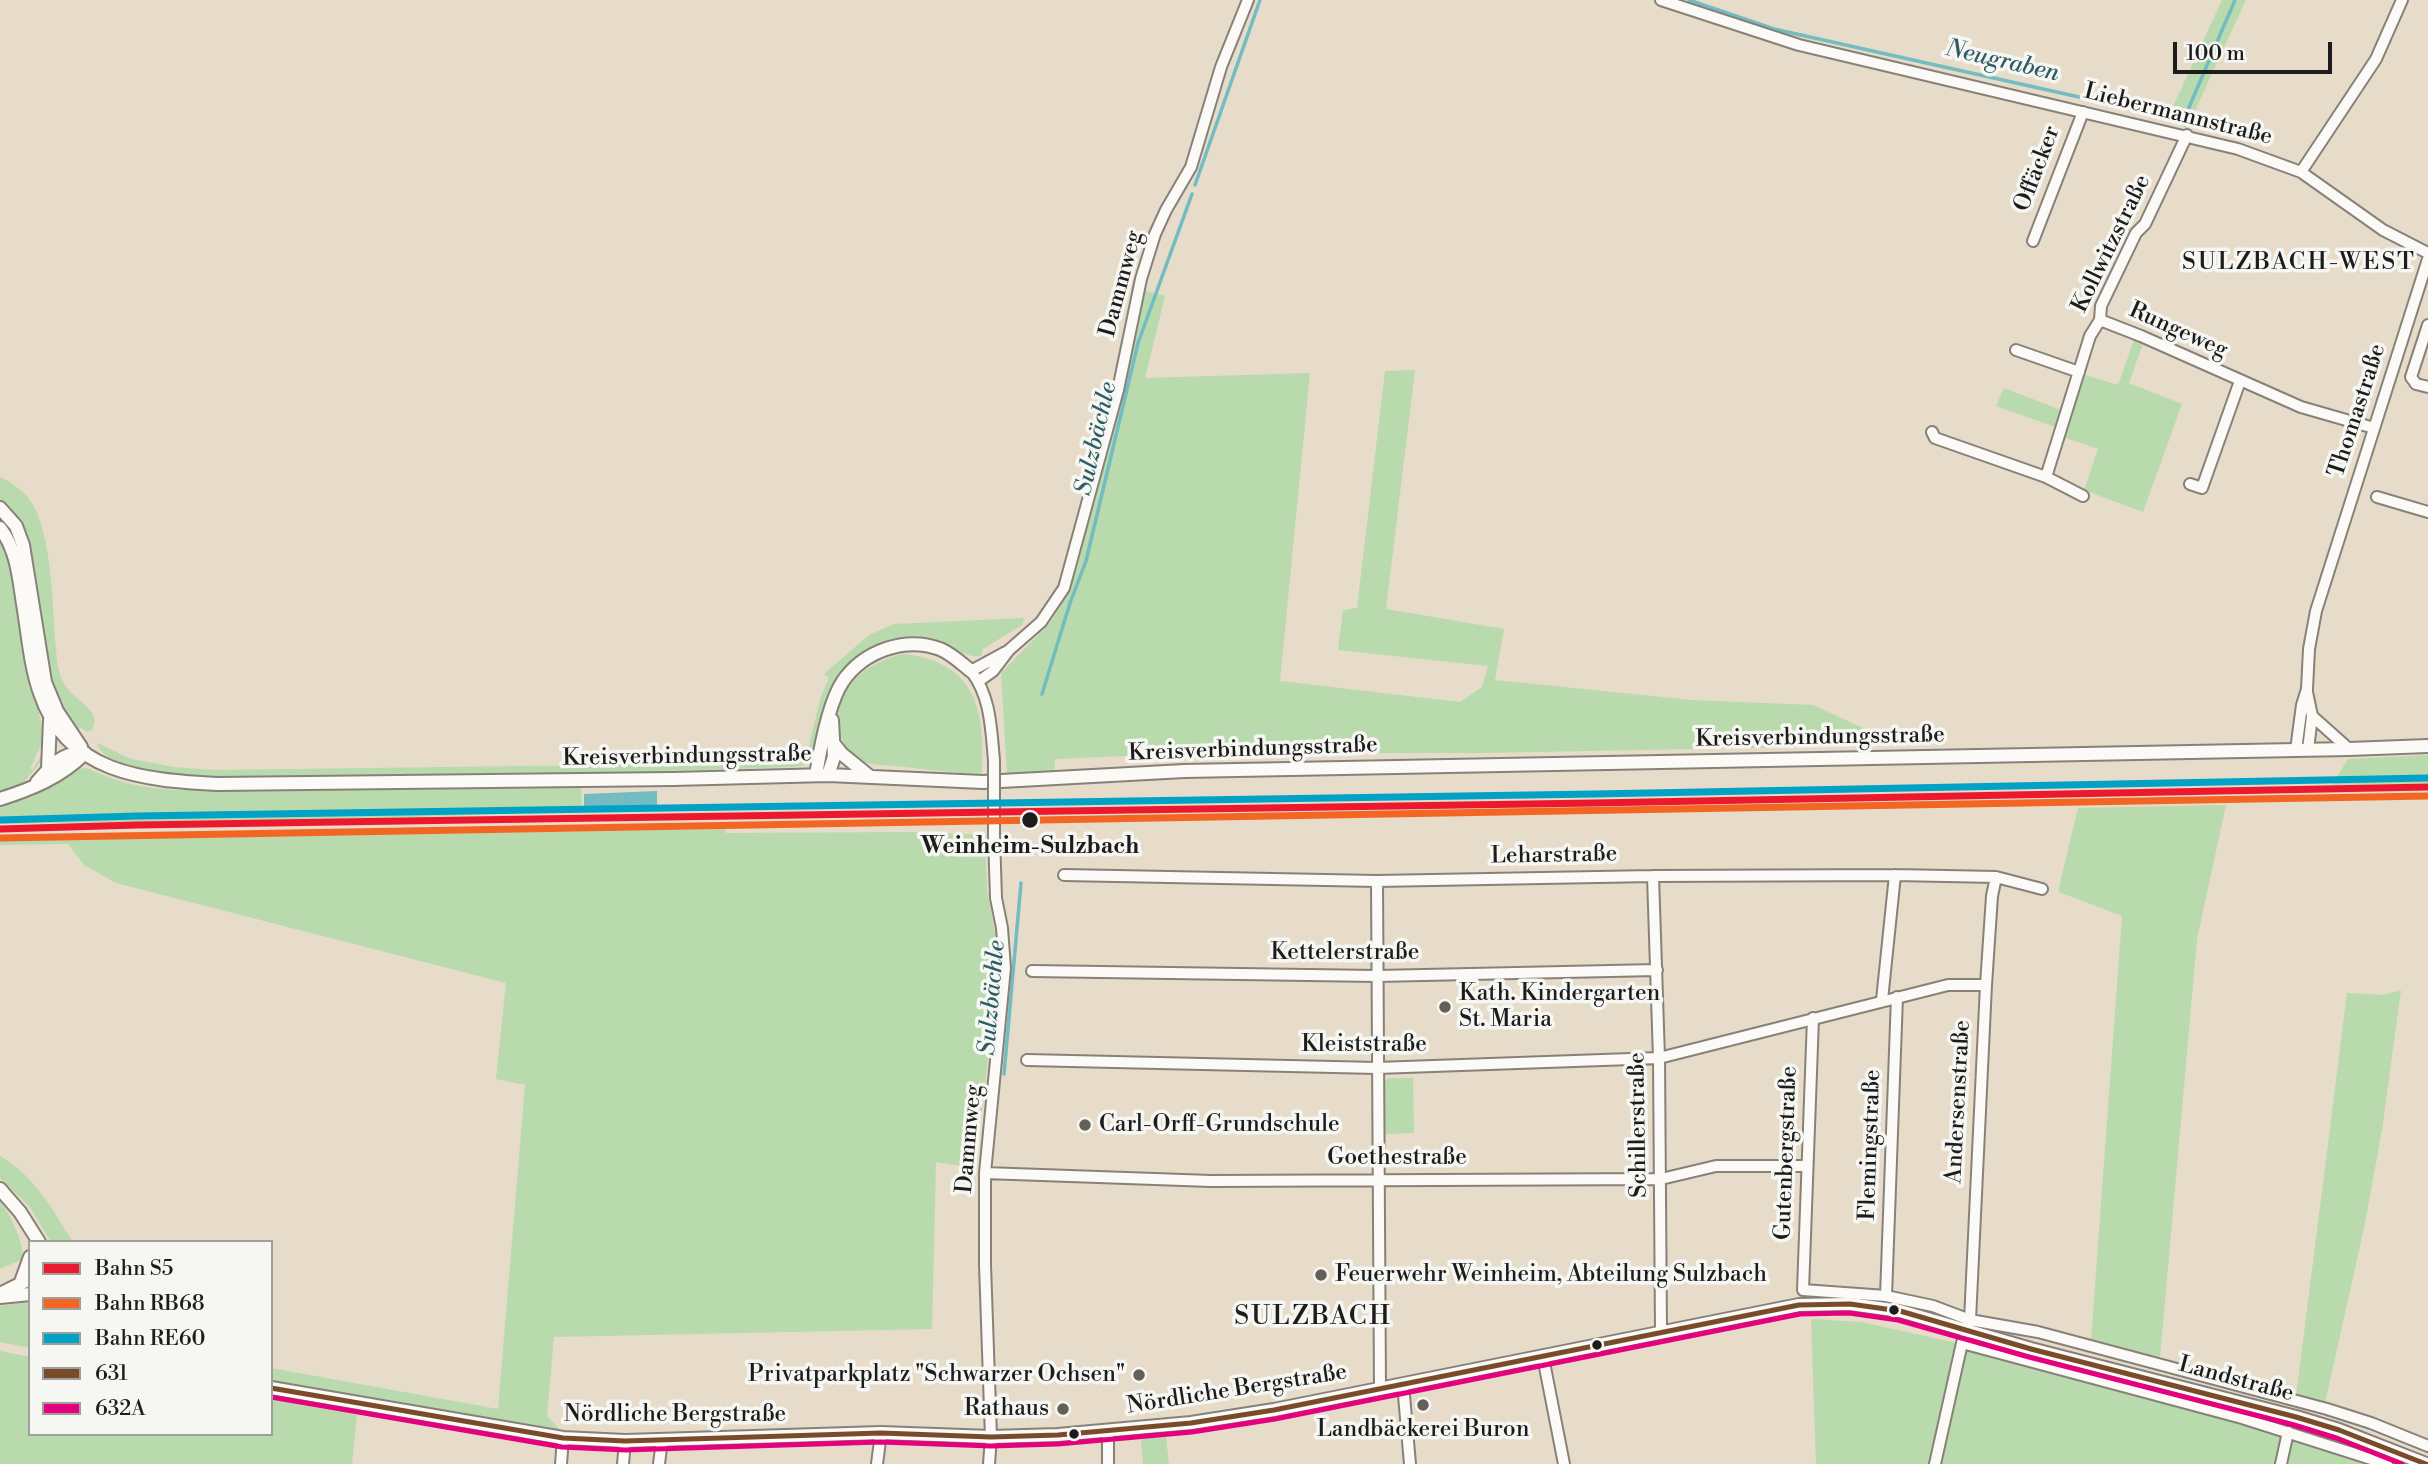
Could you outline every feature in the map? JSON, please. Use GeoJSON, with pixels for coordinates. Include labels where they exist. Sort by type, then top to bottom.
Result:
{"type":"FeatureCollection","features":[{"type":"Feature","properties":{"kind":"main road"},"geometry":{"type":"LineString","coordinates":[[0,508],[16,526],[23,545],[45,682],[50,696],[85,753]]}},
{"type":"Feature","properties":{"kind":"main road"},"geometry":{"type":"LineString","coordinates":[[0,528],[17,565],[34,668],[40,694],[50,716],[48,769]]}},
{"type":"Feature","properties":{"kind":"main road"},"geometry":{"type":"LineString","coordinates":[[822,775],[820,752],[831,712],[843,682],[869,657],[900,645],[929,646],[954,657],[975,676]]}},
{"type":"Feature","properties":{"kind":"main road"},"geometry":{"type":"LineString","coordinates":[[822,775],[833,762],[831,712]]}},
{"type":"Feature","properties":{"kind":"main road","name":"Kreisverbindungsstraße"},"geometry":{"type":"LineString","coordinates":[[50,716],[66,739],[85,753],[131,775],[164,781],[216,784],[822,775],[983,782],[1198,771],[2428,746]]}},
{"type":"Feature","properties":{"kind":"main road"},"geometry":{"type":"LineString","coordinates":[[834,744],[869,776]]}},
{"type":"Feature","properties":{"kind":"main road"},"geometry":{"type":"LineString","coordinates":[[32,788],[48,769],[72,752],[85,753]]}},
{"type":"Feature","properties":{"kind":"main road"},"geometry":{"type":"LineString","coordinates":[[0,799],[32,788],[60,774],[85,753]]}},
{"type":"Feature","properties":{"kind":"main road"},"geometry":{"type":"LineString","coordinates":[[0,1188],[35,1239]]}},
{"type":"Feature","properties":{"kind":"main road"},"geometry":{"type":"LineString","coordinates":[[0,1295],[25,1280]]}},
{"type":"Feature","properties":{"kind":"main road"},"geometry":{"type":"LineString","coordinates":[[0,1295],[28,1294]]}},
{"type":"Feature","properties":{"kind":"main road","name":"Nördliche Bergstraße"},"geometry":{"type":"LineString","coordinates":[[273,1388],[563,1438],[625,1441],[881,1433],[991,1437],[1108,1431],[1191,1423],[1274,1410],[1661,1331],[1799,1306],[1850,1304],[1900,1311],[1968,1324],[2031,1349]]}},
{"type":"Feature","properties":{"kind":"main road","name":"Landstraße"},"geometry":{"type":"LineString","coordinates":[[2031,1349],[2296,1417],[2339,1430],[2426,1464]]}},
{"type":"Feature","properties":{"kind":"street","name":"Dammweg"},"geometry":{"type":"LineString","coordinates":[[989,1464],[991,1437],[985,1173],[1005,968],[1002,928],[996,898],[994,760],[989,713],[975,676],[1029,634],[1050,612],[1069,574],[1118,390],[1141,279],[1155,234],[1191,167],[1221,67],[1248,0]]}},
{"type":"Feature","properties":{"kind":"street","name":"Liebermannstraße"},"geometry":{"type":"LineString","coordinates":[[1661,0],[1798,45],[2238,149],[2301,172],[2383,230],[2428,253]]}},
{"type":"Feature","properties":{"kind":"street"},"geometry":{"type":"LineString","coordinates":[[2301,172],[2376,59],[2402,0]]}},
{"type":"Feature","properties":{"kind":"street","name":"Offäcker"},"geometry":{"type":"LineString","coordinates":[[2033,241],[2083,112]]}},
{"type":"Feature","properties":{"kind":"street","name":"Kollwitzstraße"},"geometry":{"type":"LineString","coordinates":[[2046,477],[2090,336],[2100,320],[2101,306],[2136,233],[2145,224],[2187,135]]}},
{"type":"Feature","properties":{"kind":"street","name":"Thomastraße"},"geometry":{"type":"LineString","coordinates":[[2307,689],[2309,649],[2316,611],[2428,258]]}},
{"type":"Feature","properties":{"kind":"street","name":"Rungeweg"},"geometry":{"type":"LineString","coordinates":[[2100,320],[2301,407],[2374,428]]}},
{"type":"Feature","properties":{"kind":"street"},"geometry":{"type":"LineString","coordinates":[[2428,325],[2411,377],[2416,384],[2428,387]]}},
{"type":"Feature","properties":{"kind":"street"},"geometry":{"type":"LineString","coordinates":[[2016,349],[2079,372]]}},
{"type":"Feature","properties":{"kind":"street","name":"Rungeweg"},"geometry":{"type":"LineString","coordinates":[[2190,484],[2202,488],[2239,381]]}},
{"type":"Feature","properties":{"kind":"street"},"geometry":{"type":"LineString","coordinates":[[1932,432],[1935,438],[2046,477],[2083,496]]}},
{"type":"Feature","properties":{"kind":"street"},"geometry":{"type":"LineString","coordinates":[[2377,497],[2428,512]]}},
{"type":"Feature","properties":{"kind":"street"},"geometry":{"type":"LineString","coordinates":[[2302,750],[2312,716],[2307,689]]}},
{"type":"Feature","properties":{"kind":"street"},"geometry":{"type":"LineString","coordinates":[[2302,750],[2302,705],[2307,689]]}},
{"type":"Feature","properties":{"kind":"street"},"geometry":{"type":"LineString","coordinates":[[2312,716],[2349,749]]}},
{"type":"Feature","properties":{"kind":"street"},"geometry":{"type":"LineString","coordinates":[[1882,1000],[1895,874]]}},
{"type":"Feature","properties":{"kind":"street","name":"Leharstraße"},"geometry":{"type":"LineString","coordinates":[[1064,875],[1377,881],[1895,874],[1996,877],[2042,889]]}},
{"type":"Feature","properties":{"kind":"street","name":"Schillerstraße"},"geometry":{"type":"LineString","coordinates":[[1653,876],[1659,1058],[1661,1331]]}},
{"type":"Feature","properties":{"kind":"street","name":"Andersenstraße"},"geometry":{"type":"LineString","coordinates":[[1935,1464],[1968,1324],[1986,985],[1992,896],[1996,877]]}},
{"type":"Feature","properties":{"kind":"street"},"geometry":{"type":"LineString","coordinates":[[1377,881],[1380,1388]]}},
{"type":"Feature","properties":{"kind":"street","name":"Kettelerstraße"},"geometry":{"type":"LineString","coordinates":[[1032,971],[1377,975],[1657,970]]}},
{"type":"Feature","properties":{"kind":"street","name":"Kleiststraße"},"geometry":{"type":"LineString","coordinates":[[1027,1060],[1377,1068],[1659,1058],[1948,985],[1986,985]]}},
{"type":"Feature","properties":{"kind":"street","name":"Flemingstraße"},"geometry":{"type":"LineString","coordinates":[[1886,1296],[1898,997]]}},
{"type":"Feature","properties":{"kind":"street","name":"Gutenbergstraße"},"geometry":{"type":"LineString","coordinates":[[1813,1018],[1802,1290],[1886,1296]]}},
{"type":"Feature","properties":{"kind":"street","name":"Goethestraße"},"geometry":{"type":"LineString","coordinates":[[985,1173],[1211,1181],[1378,1178],[1661,1179],[1716,1166],[1807,1166]]}},
{"type":"Feature","properties":{"kind":"street"},"geometry":{"type":"LineString","coordinates":[[1886,1296],[1933,1306],[1968,1324],[2038,1332],[2265,1391],[2371,1423],[2428,1446]]}},
{"type":"Feature","properties":{"kind":"street"},"geometry":{"type":"LineString","coordinates":[[1962,1343],[2242,1418],[2387,1464]]}},
{"type":"Feature","properties":{"kind":"street"},"geometry":{"type":"LineString","coordinates":[[1543,1357],[1564,1464]]}},
{"type":"Feature","properties":{"kind":"street"},"geometry":{"type":"LineString","coordinates":[[1403,1384],[1410,1464]]}},
{"type":"Feature","properties":{"kind":"street"},"geometry":{"type":"LineString","coordinates":[[1108,1431],[1108,1464]]}},
{"type":"Feature","properties":{"kind":"street"},"geometry":{"type":"LineString","coordinates":[[2281,1464],[2288,1432]]}},
{"type":"Feature","properties":{"kind":"street"},"geometry":{"type":"LineString","coordinates":[[877,1464],[881,1433]]}},
{"type":"Feature","properties":{"kind":"street"},"geometry":{"type":"LineString","coordinates":[[561,1464],[563,1438]]}},
{"type":"Feature","properties":{"kind":"street"},"geometry":{"type":"LineString","coordinates":[[659,1464],[662,1440]]}},
{"type":"Feature","properties":{"kind":"street"},"geometry":{"type":"LineString","coordinates":[[623,1464],[625,1441]]}},
{"type":"Feature","properties":{"kind":"green space"},"geometry":{"type":"Polygon","coordinates":[[[2222,0],[2246,0],[2186,130],[2171,111],[2222,0]]]}},
{"type":"Feature","properties":{"kind":"green space"},"geometry":{"type":"Polygon","coordinates":[[[1142,290],[1165,296],[1145,378],[1310,373],[1280,681],[1460,702],[1482,687],[1488,666],[1338,650],[1343,610],[1357,608],[1385,371],[1415,370],[1386,609],[1504,629],[1495,680],[1692,700],[1813,705],[1878,735],[1864,746],[1478,753],[1196,753],[1055,759],[1054,775],[1007,775],[1001,673],[1050,623],[1066,597],[1106,452],[1142,290]]]}},
{"type":"Feature","properties":{"kind":"green space"},"geometry":{"type":"Polygon","coordinates":[[[2134,340],[2143,343],[2129,383],[2182,404],[2143,512],[2084,490],[2098,449],[2063,437],[2085,375],[2118,385],[2134,340]]]}},
{"type":"Feature","properties":{"kind":"green space"},"geometry":{"type":"Polygon","coordinates":[[[2004,388],[2061,410],[2055,427],[1996,406],[2004,388]]]}},
{"type":"Feature","properties":{"kind":"green space"},"geometry":{"type":"Polygon","coordinates":[[[0,477],[23,493],[38,514],[50,571],[59,672],[69,691],[91,712],[94,724],[91,731],[74,729],[51,686],[40,638],[27,539],[17,517],[0,501],[0,477]]]}},
{"type":"Feature","properties":{"kind":"green space"},"geometry":{"type":"Polygon","coordinates":[[[0,538],[11,564],[45,744],[40,747],[30,769],[33,769],[45,750],[42,760],[20,787],[0,798],[0,538]]]}},
{"type":"Feature","properties":{"kind":"green space"},"geometry":{"type":"Polygon","coordinates":[[[1024,618],[1022,625],[983,649],[981,656],[967,655],[926,637],[910,636],[879,644],[851,661],[831,687],[825,702],[812,760],[795,767],[600,773],[214,777],[131,766],[103,753],[97,743],[131,759],[174,767],[214,770],[599,765],[803,759],[808,751],[820,699],[829,678],[824,674],[869,635],[894,624],[1024,618]]]}},
{"type":"Feature","properties":{"kind":"green space"},"geometry":{"type":"Polygon","coordinates":[[[903,654],[947,667],[961,678],[971,693],[978,710],[981,729],[982,774],[871,764],[857,759],[844,743],[838,727],[838,711],[842,697],[860,674],[873,665],[903,654]]]}},
{"type":"Feature","properties":{"kind":"green space"},"geometry":{"type":"Polygon","coordinates":[[[2428,755],[2428,783],[2332,785],[2348,759],[2428,755]]]}},
{"type":"Feature","properties":{"kind":"green space"},"geometry":{"type":"Polygon","coordinates":[[[87,768],[130,784],[176,790],[581,788],[582,811],[415,817],[0,824],[0,806],[30,798],[78,769],[87,768]]]}},
{"type":"Feature","properties":{"kind":"green space"},"geometry":{"type":"Polygon","coordinates":[[[2226,805],[2197,939],[2160,1358],[2091,1341],[2122,916],[2059,892],[2060,883],[2078,808],[2226,805]]]}},
{"type":"Feature","properties":{"kind":"green space"},"geometry":{"type":"Polygon","coordinates":[[[725,829],[726,833],[923,832],[985,835],[987,891],[1000,958],[975,1168],[936,1162],[932,1329],[554,1337],[547,1416],[559,1429],[273,1382],[273,1368],[498,1409],[525,1085],[496,1079],[506,983],[116,883],[84,865],[68,844],[0,845],[0,841],[725,829]]]}},
{"type":"Feature","properties":{"kind":"green space"},"geometry":{"type":"Polygon","coordinates":[[[2401,990],[2382,1130],[2364,1228],[2325,1403],[2296,1397],[2347,993],[2383,995],[2401,990]]]}},
{"type":"Feature","properties":{"kind":"green space"},"geometry":{"type":"Polygon","coordinates":[[[1388,1078],[1413,1078],[1414,1133],[1385,1134],[1384,1083],[1388,1078]]]}},
{"type":"Feature","properties":{"kind":"green space"},"geometry":{"type":"Polygon","coordinates":[[[0,1156],[33,1183],[72,1240],[50,1240],[30,1207],[0,1178],[0,1156]]]}},
{"type":"Feature","properties":{"kind":"green space"},"geometry":{"type":"Polygon","coordinates":[[[0,1201],[16,1228],[23,1259],[0,1269],[0,1201]]]}},
{"type":"Feature","properties":{"kind":"green space"},"geometry":{"type":"Polygon","coordinates":[[[28,1301],[28,1348],[0,1342],[0,1306],[28,1301]]]}},
{"type":"Feature","properties":{"kind":"green space"},"geometry":{"type":"Polygon","coordinates":[[[1811,1319],[1861,1322],[1975,1347],[2293,1428],[2389,1464],[1816,1464],[1811,1319]]]}},
{"type":"Feature","properties":{"kind":"green space"},"geometry":{"type":"Polygon","coordinates":[[[0,1351],[28,1357],[28,1436],[273,1436],[273,1399],[357,1415],[352,1464],[0,1464],[0,1351]]]}},
{"type":"Feature","properties":{"kind":"green space"},"geometry":{"type":"Polygon","coordinates":[[[1166,1437],[1169,1464],[1143,1464],[1141,1439],[1166,1437]]]}},
{"type":"Feature","properties":{"kind":"water"},"geometry":{"type":"Polygon","coordinates":[[[657,791],[657,810],[584,811],[584,794],[657,791]]]}},
{"type":"Feature","properties":{"kind":"waterway","name":"Sulzbächle"},"geometry":{"type":"LineString","coordinates":[[1195,185],[1260,0]]}},
{"type":"Feature","properties":{"kind":"waterway","name":"Neugraben"},"geometry":{"type":"LineString","coordinates":[[1689,0],[1774,29],[2182,120],[2235,0]]}},
{"type":"Feature","properties":{"kind":"waterway","name":"Sulzbächle"},"geometry":{"type":"LineString","coordinates":[[1042,694],[1086,561],[1138,343],[1192,194]]}},
{"type":"Feature","properties":{"kind":"waterway","name":"Sulzbächle"},"geometry":{"type":"LineString","coordinates":[[1004,1074],[1021,883]]}},
{"type":"Feature","properties":{"kind":"rail line","name":"RE60"},"geometry":{"type":"LineString","coordinates":[[0,820],[2428,778]]}},
{"type":"Feature","properties":{"kind":"rail line","name":"S5"},"geometry":{"type":"LineString","coordinates":[[0,829],[2428,787]]}},
{"type":"Feature","properties":{"kind":"rail line","name":"RB68"},"geometry":{"type":"LineString","coordinates":[[0,838],[2428,796]]}},
{"type":"Feature","properties":{"kind":"transit line","name":"631"},"geometry":{"type":"LineString","coordinates":[[273,1388],[563,1438],[625,1441],[881,1433],[991,1437],[1058,1435],[1191,1423],[1274,1410],[1799,1305],[1850,1304],[1900,1311],[2031,1349],[2296,1417],[2339,1430],[2426,1464]]}},
{"type":"Feature","properties":{"kind":"transit line","name":"632A"},"geometry":{"type":"LineString","coordinates":[[273,1397],[562,1447],[625,1450],[881,1442],[991,1446],[1058,1444],[1192,1432],[1275,1419],[1800,1314],[1849,1313],[1898,1320],[2029,1357],[2294,1425],[2402,1464]]}},
{"type":"Feature","properties":{"kind":"place","name":"Weinheim-Sulzbach"},"geometry":{"type":"Point","coordinates":[1030,820]}},
{"type":"Feature","properties":{"kind":"place","name":"Kath. Kindergarten St. Maria"},"geometry":{"type":"Point","coordinates":[1445,1007]}},
{"type":"Feature","properties":{"kind":"place","name":"Carl-Orff-Grundschule"},"geometry":{"type":"Point","coordinates":[1085,1125]}},
{"type":"Feature","properties":{"kind":"place","name":"Feuerwehr Weinheim, Abteilung Sulzbach"},"geometry":{"type":"Point","coordinates":[1321,1275]}},
{"type":"Feature","properties":{"kind":"place","name":"Privatparkplatz \"Schwarzer Ochsen\""},"geometry":{"type":"Point","coordinates":[1139,1375]}},
{"type":"Feature","properties":{"kind":"place","name":"Landbäckerei Buron"},"geometry":{"type":"Point","coordinates":[1423,1405]}},
{"type":"Feature","properties":{"kind":"place","name":"Rathaus"},"geometry":{"type":"Point","coordinates":[1063,1409]}},
{"type":"Feature","properties":{"kind":"district","name":"SULZBACH-WEST"},"geometry":{"type":"Point","coordinates":[2299,263]}},
{"type":"Feature","properties":{"kind":"district","name":"SULZBACH"},"geometry":{"type":"Point","coordinates":[1313,1318]}}]}
